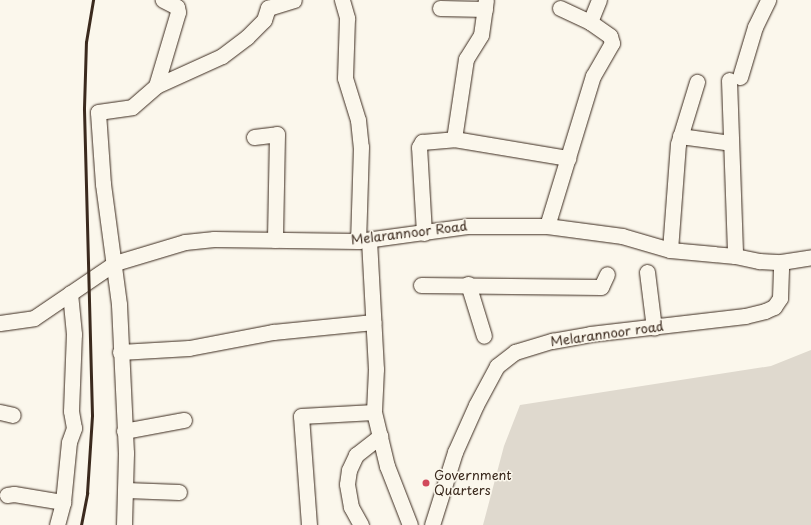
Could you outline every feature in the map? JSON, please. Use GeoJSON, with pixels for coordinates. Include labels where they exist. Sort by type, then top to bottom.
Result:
{"type":"FeatureCollection","features":[{"type":"Feature","properties":{"kind":"street"},"geometry":{"type":"LineString","coordinates":[[156,86],[178,12],[177,7],[163,0]]}},
{"type":"Feature","properties":{"kind":"street"},"geometry":{"type":"LineString","coordinates":[[124,525],[126,490],[124,431],[115,263],[104,184],[98,112],[132,107],[156,86],[222,56],[247,37],[264,20],[268,8],[294,0]]}},
{"type":"Feature","properties":{"kind":"street"},"geometry":{"type":"LineString","coordinates":[[342,0],[347,18],[345,78],[358,120],[361,147],[363,241],[374,322],[374,412],[387,466],[410,525]]}},
{"type":"Feature","properties":{"kind":"street"},"geometry":{"type":"LineString","coordinates":[[590,22],[599,0]]}},
{"type":"Feature","properties":{"kind":"street"},"geometry":{"type":"LineString","coordinates":[[735,256],[731,144],[734,79],[768,0]]}},
{"type":"Feature","properties":{"kind":"street"},"geometry":{"type":"LineString","coordinates":[[440,8],[486,5],[481,35],[466,59],[454,139]]}},
{"type":"Feature","properties":{"kind":"street"},"geometry":{"type":"LineString","coordinates":[[547,226],[593,76],[612,43],[610,36],[590,22],[560,8]]}},
{"type":"Feature","properties":{"kind":"street"},"geometry":{"type":"LineString","coordinates":[[670,250],[675,172],[680,136],[696,82]]}},
{"type":"Feature","properties":{"kind":"street"},"geometry":{"type":"LineString","coordinates":[[254,137],[277,134],[275,240]]}},
{"type":"Feature","properties":{"kind":"street"},"geometry":{"type":"LineString","coordinates":[[680,136],[731,144]]}},
{"type":"Feature","properties":{"kind":"street"},"geometry":{"type":"LineString","coordinates":[[424,233],[419,147],[422,142],[454,139],[568,158]]}},
{"type":"Feature","properties":{"kind":"street","name":"Melarannoor Road"},"geometry":{"type":"LineString","coordinates":[[0,323],[34,318],[115,263],[185,242],[250,238],[275,240],[363,241],[467,226],[547,226],[622,236],[670,250],[735,256],[759,261],[781,262],[811,257]]}},
{"type":"Feature","properties":{"kind":"street","name":"Melarannoor road"},"geometry":{"type":"LineString","coordinates":[[432,525],[455,452],[497,366],[515,352],[552,341],[745,316],[774,307],[780,298],[781,262]]}},
{"type":"Feature","properties":{"kind":"street"},"geometry":{"type":"LineString","coordinates":[[647,272],[654,328]]}},
{"type":"Feature","properties":{"kind":"street"},"geometry":{"type":"LineString","coordinates":[[421,285],[468,284],[601,287],[607,274]]}},
{"type":"Feature","properties":{"kind":"street"},"geometry":{"type":"LineString","coordinates":[[468,284],[484,336]]}},
{"type":"Feature","properties":{"kind":"street"},"geometry":{"type":"LineString","coordinates":[[57,525],[63,502],[69,442],[74,428],[72,411],[74,334],[70,293]]}},
{"type":"Feature","properties":{"kind":"street"},"geometry":{"type":"LineString","coordinates":[[120,352],[189,348],[273,332],[374,322]]}},
{"type":"Feature","properties":{"kind":"street"},"geometry":{"type":"LineString","coordinates":[[309,525],[301,416],[374,412]]}},
{"type":"Feature","properties":{"kind":"street"},"geometry":{"type":"LineString","coordinates":[[124,431],[184,420]]}},
{"type":"Feature","properties":{"kind":"street"},"geometry":{"type":"LineString","coordinates":[[361,525],[351,507],[347,484],[349,470],[356,455],[380,436]]}},
{"type":"Feature","properties":{"kind":"street"},"geometry":{"type":"LineString","coordinates":[[126,490],[179,492]]}},
{"type":"Feature","properties":{"kind":"street"},"geometry":{"type":"LineString","coordinates":[[6,496],[14,494],[63,502]]}},
{"type":"Feature","properties":{"kind":"shaded area"},"geometry":{"type":"Polygon","coordinates":[[[811,350],[811,525],[483,525],[504,446],[520,405],[771,366],[811,350]]]}},
{"type":"Feature","properties":{"kind":"railway"},"geometry":{"type":"LineString","coordinates":[[81,525],[87,493],[92,415],[84,108],[86,42],[93,0]]}},
{"type":"Feature","properties":{"kind":"place","name":"Government Quarters"},"geometry":{"type":"Point","coordinates":[426,483]}}]}
